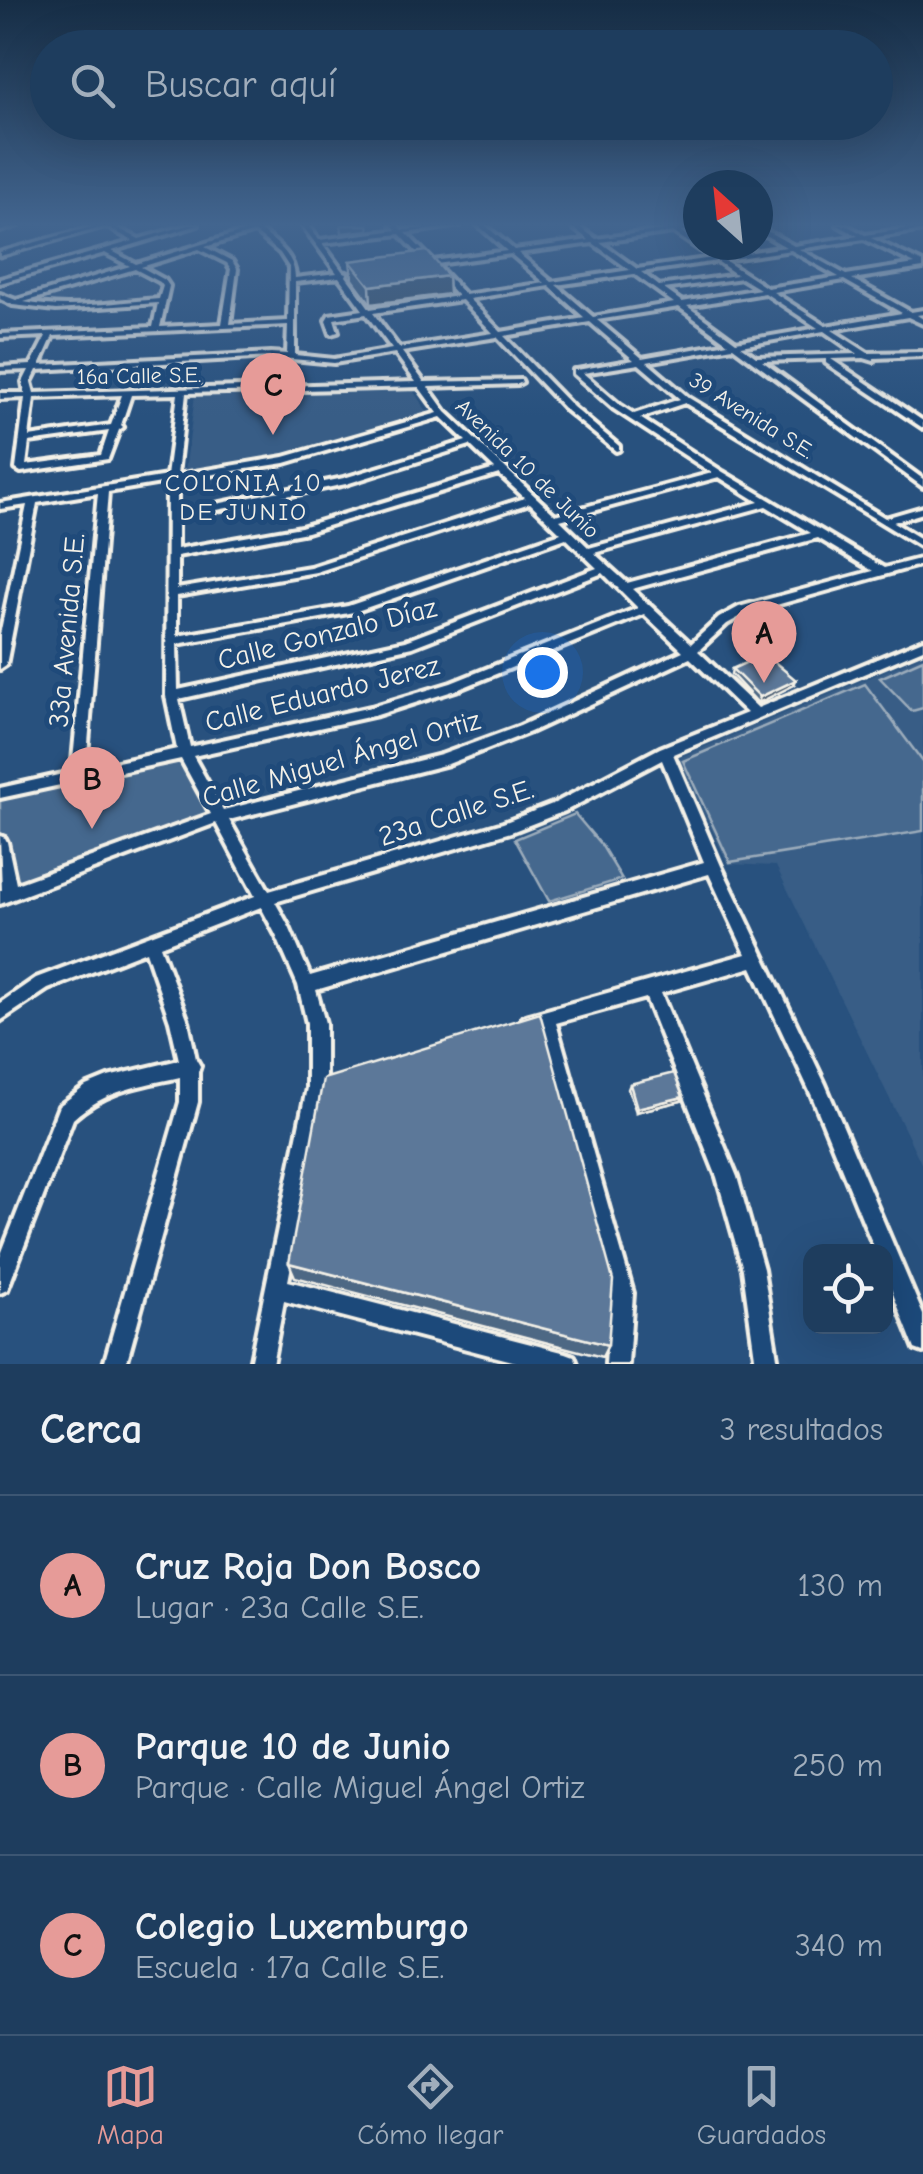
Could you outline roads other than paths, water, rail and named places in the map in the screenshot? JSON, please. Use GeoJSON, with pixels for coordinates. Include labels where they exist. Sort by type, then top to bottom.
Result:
{"type":"FeatureCollection","features":[{"type":"Feature","properties":{"kind":"street"},"geometry":{"type":"LineString","coordinates":[[13,303],[60,289]]}},
{"type":"Feature","properties":{"kind":"street"},"geometry":{"type":"LineString","coordinates":[[156,329],[165,289]]}},
{"type":"Feature","properties":{"kind":"street"},"geometry":{"type":"LineString","coordinates":[[226,325],[231,289]]}},
{"type":"Feature","properties":{"kind":"street"},"geometry":{"type":"LineString","coordinates":[[291,356],[292,289]]}},
{"type":"Feature","properties":{"kind":"street","name":"Avenida 10 de Junio"},"geometry":{"type":"LineString","coordinates":[[356,289],[419,386],[443,414],[755,713]]}},
{"type":"Feature","properties":{"kind":"street"},"geometry":{"type":"LineString","coordinates":[[454,289],[570,409],[616,448]]}},
{"type":"Feature","properties":{"kind":"street"},"geometry":{"type":"LineString","coordinates":[[334,332],[330,318],[519,289]]}},
{"type":"Feature","properties":{"kind":"street","name":"39 Avenida S.E."},"geometry":{"type":"LineString","coordinates":[[555,289],[686,400],[923,544]]}},
{"type":"Feature","properties":{"kind":"street"},"geometry":{"type":"LineString","coordinates":[[659,289],[923,484]]}},
{"type":"Feature","properties":{"kind":"street"},"geometry":{"type":"LineString","coordinates":[[762,289],[868,356]]}},
{"type":"Feature","properties":{"kind":"street"},"geometry":{"type":"LineString","coordinates":[[0,370],[291,356],[316,362],[780,289]]}},
{"type":"Feature","properties":{"kind":"street"},"geometry":{"type":"LineString","coordinates":[[865,289],[923,322]]}},
{"type":"Feature","properties":{"kind":"street"},"geometry":{"type":"LineString","coordinates":[[0,296],[13,303],[37,307],[162,301]]}},
{"type":"Feature","properties":{"kind":"street"},"geometry":{"type":"LineString","coordinates":[[881,570],[720,474],[633,416],[577,372],[923,312]]}},
{"type":"Feature","properties":{"kind":"street"},"geometry":{"type":"LineString","coordinates":[[0,336],[292,323]]}},
{"type":"Feature","properties":{"kind":"street"},"geometry":{"type":"LineString","coordinates":[[50,335],[27,382],[30,395],[21,469],[106,457],[127,394]]}},
{"type":"Feature","properties":{"kind":"street"},"geometry":{"type":"LineString","coordinates":[[843,355],[850,350],[849,344]]}},
{"type":"Feature","properties":{"kind":"street"},"geometry":{"type":"LineString","coordinates":[[758,362],[843,355],[923,357]]}},
{"type":"Feature","properties":{"kind":"street"},"geometry":{"type":"LineString","coordinates":[[758,362],[868,356]]}},
{"type":"Feature","properties":{"kind":"street"},"geometry":{"type":"LineString","coordinates":[[828,361],[923,425]]}},
{"type":"Feature","properties":{"kind":"street","name":"16a Calle S.E."},"geometry":{"type":"LineString","coordinates":[[0,396],[518,382]]}},
{"type":"Feature","properties":{"kind":"street"},"geometry":{"type":"LineString","coordinates":[[182,392],[172,478],[172,696],[184,752],[306,985],[325,1086],[261,1364]]}},
{"type":"Feature","properties":{"kind":"street"},"geometry":{"type":"LineString","coordinates":[[633,416],[686,400]]}},
{"type":"Feature","properties":{"kind":"street"},"geometry":{"type":"LineString","coordinates":[[0,506],[285,460],[443,414]]}},
{"type":"Feature","properties":{"kind":"street"},"geometry":{"type":"LineString","coordinates":[[24,440],[118,427]]}},
{"type":"Feature","properties":{"kind":"street"},"geometry":{"type":"LineString","coordinates":[[172,516],[346,480],[472,442]]}},
{"type":"Feature","properties":{"kind":"street"},"geometry":{"type":"LineString","coordinates":[[173,553],[303,530],[501,470]]}},
{"type":"Feature","properties":{"kind":"street"},"geometry":{"type":"LineString","coordinates":[[552,519],[720,474]]}},
{"type":"Feature","properties":{"kind":"street","name":"33a Avenida S.E."},"geometry":{"type":"LineString","coordinates":[[78,775],[103,489]]}},
{"type":"Feature","properties":{"kind":"street"},"geometry":{"type":"LineString","coordinates":[[171,593],[312,570],[531,499]]}},
{"type":"Feature","properties":{"kind":"street"},"geometry":{"type":"LineString","coordinates":[[1,657],[34,500]]}},
{"type":"Feature","properties":{"kind":"street"},"geometry":{"type":"LineString","coordinates":[[586,552],[767,504]]}},
{"type":"Feature","properties":{"kind":"street"},"geometry":{"type":"LineString","coordinates":[[885,521],[923,510]]}},
{"type":"Feature","properties":{"kind":"street"},"geometry":{"type":"LineString","coordinates":[[173,641],[350,609],[567,534]]}},
{"type":"Feature","properties":{"kind":"street"},"geometry":{"type":"LineString","coordinates":[[624,588],[820,534]]}},
{"type":"Feature","properties":{"kind":"street","name":"Calle Miguel Ángel Ortiz"},"geometry":{"type":"LineString","coordinates":[[5,895],[220,816],[443,760],[525,729],[689,653],[723,621],[743,610],[923,561]]}},
{"type":"Feature","properties":{"kind":"street","name":"Calle Gonzalo Díaz"},"geometry":{"type":"LineString","coordinates":[[172,696],[408,644],[604,569]]}},
{"type":"Feature","properties":{"kind":"street","name":"Calle Eduardo Jerez"},"geometry":{"type":"LineString","coordinates":[[0,793],[372,712],[438,692],[646,610]]}},
{"type":"Feature","properties":{"kind":"street","name":"23a Calle S.E."},"geometry":{"type":"LineString","coordinates":[[0,1013],[42,983],[264,899],[506,828],[560,807],[665,752],[923,644]]}},
{"type":"Feature","properties":{"kind":"street"},"geometry":{"type":"LineString","coordinates":[[665,752],[713,866],[818,1090],[923,1342]]}},
{"type":"Feature","properties":{"kind":"street"},"geometry":{"type":"LineString","coordinates":[[0,842],[5,895]]}},
{"type":"Feature","properties":{"kind":"street"},"geometry":{"type":"LineString","coordinates":[[306,985],[713,866]]}},
{"type":"Feature","properties":{"kind":"street"},"geometry":{"type":"LineString","coordinates":[[115,1364],[189,1102],[192,1066],[186,1036],[151,942]]}},
{"type":"Feature","properties":{"kind":"street"},"geometry":{"type":"LineString","coordinates":[[511,1029],[756,958]]}},
{"type":"Feature","properties":{"kind":"street"},"geometry":{"type":"LineString","coordinates":[[650,986],[727,1176],[753,1269],[767,1364]]}},
{"type":"Feature","properties":{"kind":"street"},"geometry":{"type":"LineString","coordinates":[[546,1018],[622,1293],[617,1364]]}},
{"type":"Feature","properties":{"kind":"street"},"geometry":{"type":"LineString","coordinates":[[0,1282],[66,1113],[80,1097],[102,1087],[192,1066]]}},
{"type":"Feature","properties":{"kind":"street"},"geometry":{"type":"LineString","coordinates":[[278,1289],[566,1364]]}},
{"type":"Feature","properties":{"kind":"place","name":"Colegio Luxemburgo"},"geometry":{"type":"Point","coordinates":[273,435]}},
{"type":"Feature","properties":{"kind":"place","name":"Cruz Roja Don Bosco"},"geometry":{"type":"Point","coordinates":[764,683]}},
{"type":"Feature","properties":{"kind":"place","name":"Parque 10 de Junio"},"geometry":{"type":"Point","coordinates":[92,829]}},
{"type":"Feature","properties":{"kind":"district","name":"COLONIA 10 DE JUNIO"},"geometry":{"type":"Point","coordinates":[244,496]}}]}
